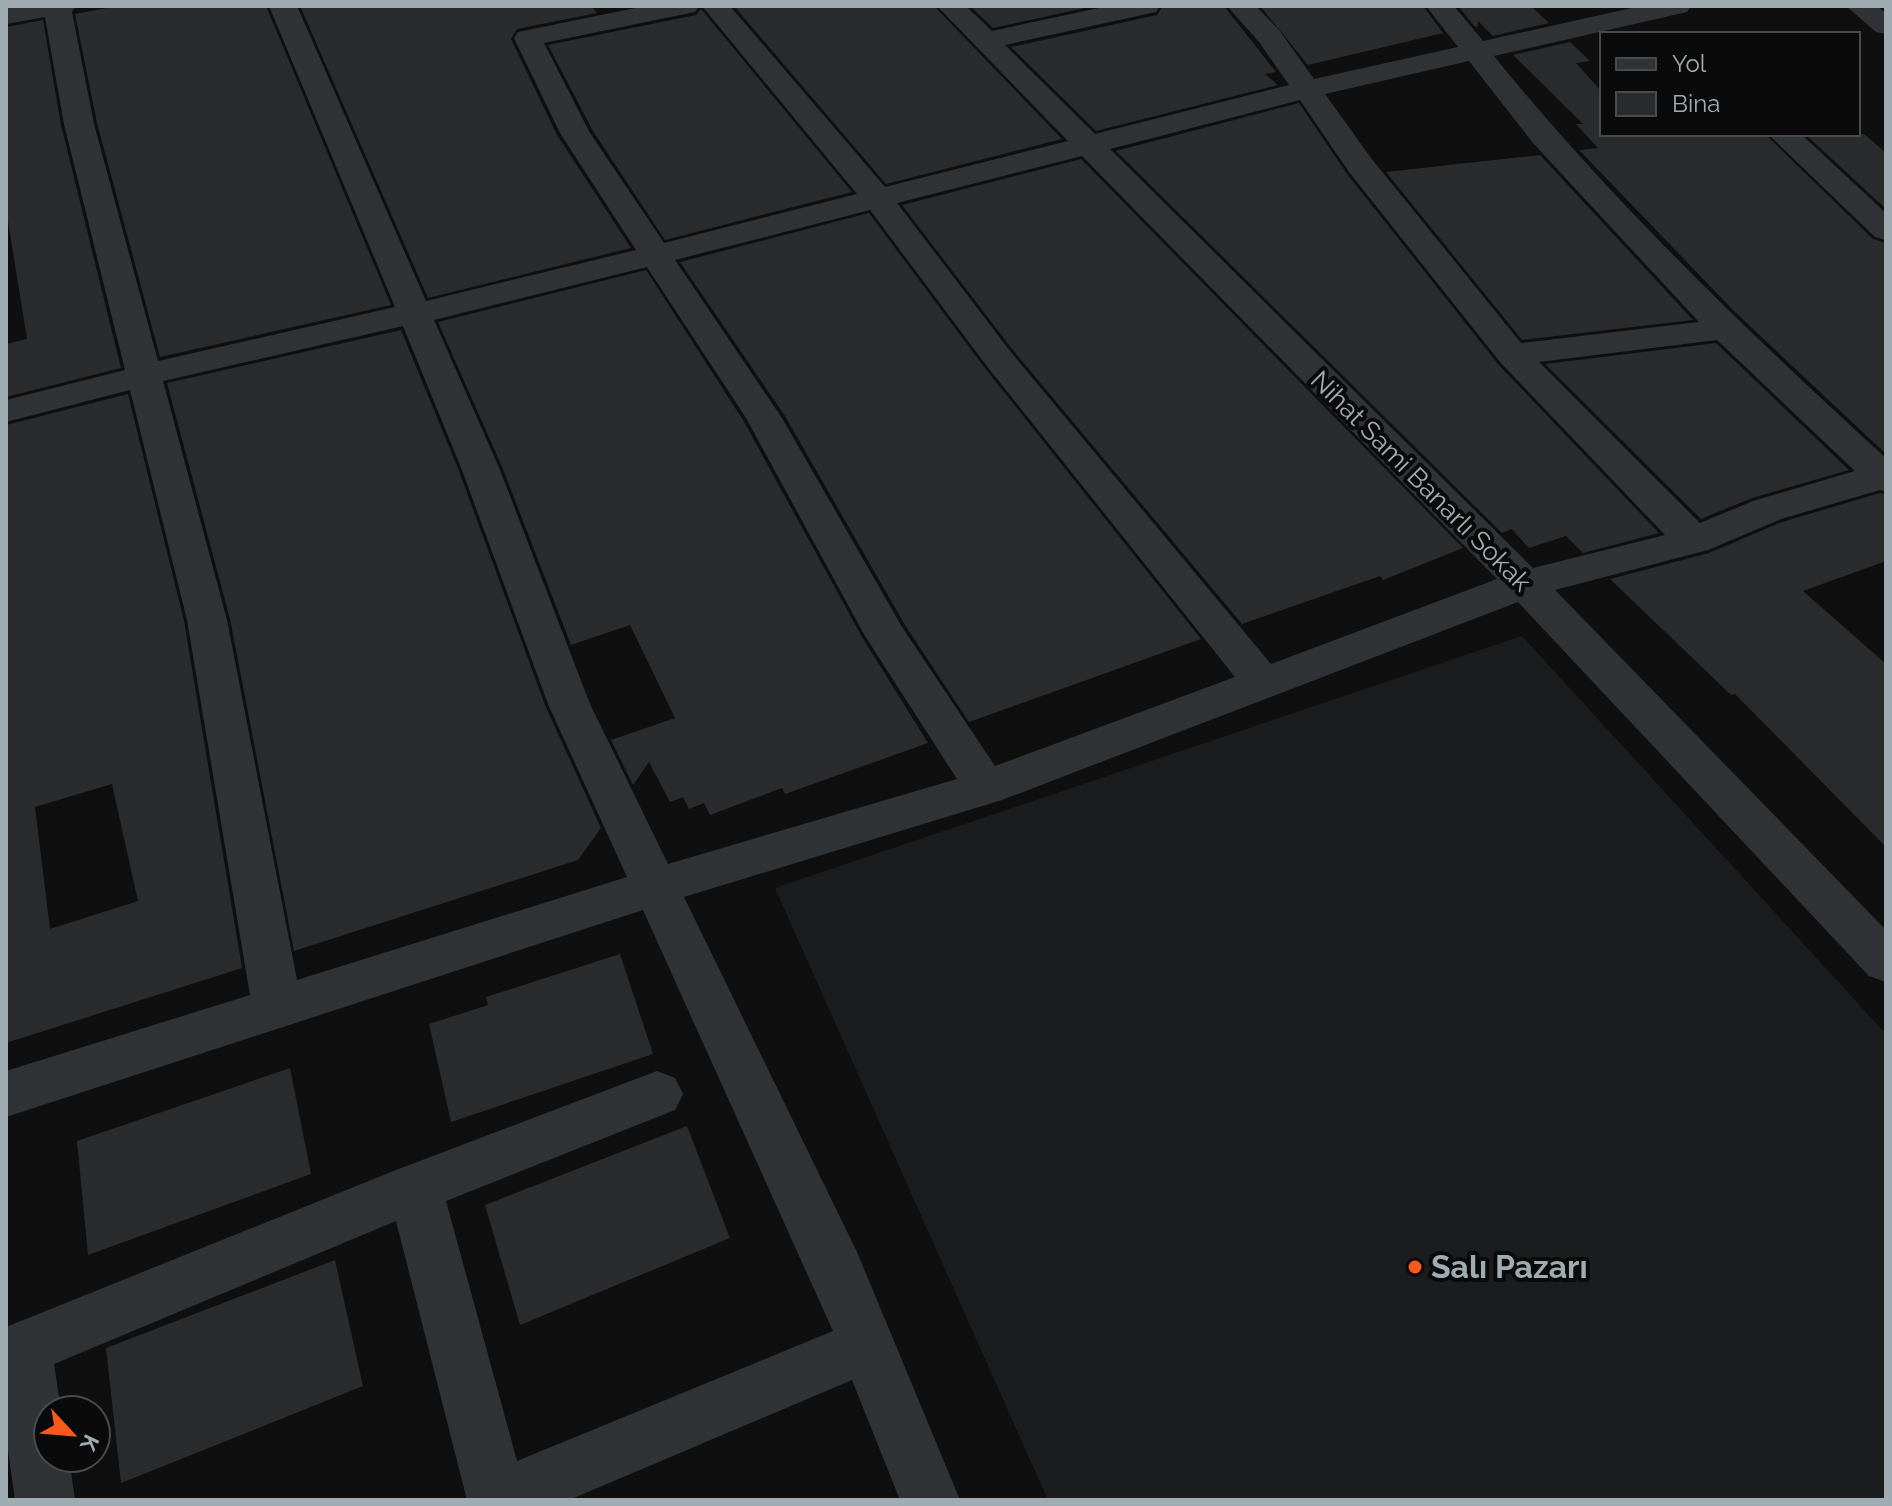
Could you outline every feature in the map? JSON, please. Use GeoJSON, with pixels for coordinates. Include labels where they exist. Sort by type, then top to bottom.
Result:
{"type":"FeatureCollection","features":[{"type":"Feature","properties":{"kind":"street"},"geometry":{"type":"LineString","coordinates":[[6,16],[60,6],[79,124],[207,620],[277,1008]]}},
{"type":"Feature","properties":{"kind":"street"},"geometry":{"type":"LineString","coordinates":[[283,6],[481,470],[569,704],[837,1271],[930,1500]]}},
{"type":"Feature","properties":{"kind":"street"},"geometry":{"type":"LineString","coordinates":[[685,6],[521,27],[575,133],[764,418],[886,636],[986,788]]}},
{"type":"Feature","properties":{"kind":"street"},"geometry":{"type":"LineString","coordinates":[[716,6],[879,200],[998,358],[1263,683]]}},
{"type":"Feature","properties":{"kind":"street","name":"Nihat Sami Banarlı Sokak"},"geometry":{"type":"LineString","coordinates":[[951,6],[1525,584],[1886,962]]}},
{"type":"Feature","properties":{"kind":"street"},"geometry":{"type":"LineString","coordinates":[[984,41],[1146,6]]}},
{"type":"Feature","properties":{"kind":"street"},"geometry":{"type":"LineString","coordinates":[[1241,6],[1269,36],[1360,165],[1512,355],[1694,541]]}},
{"type":"Feature","properties":{"kind":"street"},"geometry":{"type":"LineString","coordinates":[[1440,6],[1544,137],[1725,329],[1885,477]]}},
{"type":"Feature","properties":{"kind":"street"},"geometry":{"type":"LineString","coordinates":[[1860,6],[1886,26]]}},
{"type":"Feature","properties":{"kind":"street"},"geometry":{"type":"LineString","coordinates":[[6,411],[879,200],[1309,89],[1664,7],[1683,32]]}},
{"type":"Feature","properties":{"kind":"street"},"geometry":{"type":"LineString","coordinates":[[1785,136],[1886,230]]}},
{"type":"Feature","properties":{"kind":"street"},"geometry":{"type":"LineString","coordinates":[[1512,355],[1725,329]]}},
{"type":"Feature","properties":{"kind":"street"},"geometry":{"type":"LineString","coordinates":[[6,1094],[656,887],[986,788],[1525,584],[1694,541],[1767,510],[1885,477]]}},
{"type":"Feature","properties":{"kind":"street"},"geometry":{"type":"LineString","coordinates":[[45,1500],[14,1351],[415,1188],[657,1094]]}},
{"type":"Feature","properties":{"kind":"street"},"geometry":{"type":"LineString","coordinates":[[415,1188],[497,1500],[868,1345]]}},
{"type":"Feature","properties":{"kind":"shaded area","name":"Salı Pazarı"},"geometry":{"type":"Polygon","coordinates":[[[1522,636],[1886,1034],[1886,1500],[1048,1500],[775,888],[1522,636]]]}},
{"type":"Feature","properties":{"kind":"building"},"geometry":{"type":"Polygon","coordinates":[[[117,6],[266,6],[391,305],[160,357],[97,123],[75,14],[117,6]]]}},
{"type":"Feature","properties":{"kind":"building"},"geometry":{"type":"Polygon","coordinates":[[[300,6],[591,6],[597,13],[517,29],[511,39],[557,135],[631,248],[428,298],[300,6]]]}},
{"type":"Feature","properties":{"kind":"building"},"geometry":{"type":"Polygon","coordinates":[[[734,6],[934,6],[1062,139],[886,184],[734,6]]]}},
{"type":"Feature","properties":{"kind":"building"},"geometry":{"type":"Polygon","coordinates":[[[970,6],[1094,6],[993,28],[970,6]]]}},
{"type":"Feature","properties":{"kind":"building"},"geometry":{"type":"Polygon","coordinates":[[[1163,6],[1224,6],[1276,72],[1265,74],[1278,85],[1096,131],[1011,47],[1157,15],[1163,6]]]}},
{"type":"Feature","properties":{"kind":"building"},"geometry":{"type":"Polygon","coordinates":[[[1260,6],[1423,6],[1443,33],[1308,65],[1260,6]]]}},
{"type":"Feature","properties":{"kind":"building"},"geometry":{"type":"Polygon","coordinates":[[[1458,6],[1531,6],[1549,23],[1493,36],[1478,21],[1475,27],[1458,6]]]}},
{"type":"Feature","properties":{"kind":"building"},"geometry":{"type":"Polygon","coordinates":[[[701,9],[852,192],[665,240],[593,131],[548,45],[696,15],[701,9]]]}},
{"type":"Feature","properties":{"kind":"building"},"geometry":{"type":"Polygon","coordinates":[[[43,20],[61,125],[121,368],[6,397],[6,344],[27,339],[6,209],[6,27],[43,20]]]}},
{"type":"Feature","properties":{"kind":"building"},"geometry":{"type":"Polygon","coordinates":[[[1570,42],[1590,61],[1576,63],[1600,90],[1600,136],[1767,136],[1873,239],[1886,243],[1886,454],[1734,311],[1579,150],[1598,148],[1576,124],[1583,124],[1513,55],[1570,42]]]}},
{"type":"Feature","properties":{"kind":"building"},"geometry":{"type":"Polygon","coordinates":[[[1299,103],[1347,174],[1498,364],[1659,533],[1583,553],[1566,536],[1529,548],[1512,529],[1502,533],[1116,151],[1299,103]]]}},
{"type":"Feature","properties":{"kind":"building"},"geometry":{"type":"Polygon","coordinates":[[[1864,134],[1886,153],[1886,209],[1807,136],[1864,134]]]}},
{"type":"Feature","properties":{"kind":"building"},"geometry":{"type":"Polygon","coordinates":[[[1540,155],[1693,320],[1522,340],[1386,172],[1540,155]]]}},
{"type":"Feature","properties":{"kind":"building"},"geometry":{"type":"Polygon","coordinates":[[[1081,159],[1463,548],[1383,580],[1380,576],[1242,624],[1012,349],[902,205],[1081,159]]]}},
{"type":"Feature","properties":{"kind":"building"},"geometry":{"type":"Polygon","coordinates":[[[869,213],[984,367],[1201,639],[969,722],[905,625],[785,416],[680,262],[869,213]]]}},
{"type":"Feature","properties":{"kind":"building"},"geometry":{"type":"Polygon","coordinates":[[[646,270],[743,420],[862,637],[928,743],[785,794],[782,788],[710,815],[704,803],[689,809],[683,797],[670,802],[649,762],[633,785],[611,740],[675,718],[630,625],[571,645],[503,469],[438,322],[646,270]]]}},
{"type":"Feature","properties":{"kind":"building"},"geometry":{"type":"Polygon","coordinates":[[[401,330],[459,471],[545,705],[601,828],[578,860],[294,951],[230,619],[167,383],[401,330]]]}},
{"type":"Feature","properties":{"kind":"building"},"geometry":{"type":"Polygon","coordinates":[[[1716,343],[1849,470],[1752,498],[1701,519],[1545,364],[1716,343]]]}},
{"type":"Feature","properties":{"kind":"building"},"geometry":{"type":"Polygon","coordinates":[[[128,394],[184,621],[242,968],[6,1043],[6,425],[128,394]],[[112,784],[35,807],[50,929],[138,901],[112,784]]]}},
{"type":"Feature","properties":{"kind":"building"},"geometry":{"type":"Polygon","coordinates":[[[1880,493],[1886,494],[1886,561],[1803,591],[1886,664],[1886,847],[1735,694],[1731,695],[1610,579],[1709,553],[1782,522],[1880,493]]]}},
{"type":"Feature","properties":{"kind":"building"},"geometry":{"type":"Polygon","coordinates":[[[620,954],[653,1054],[451,1122],[429,1024],[488,1005],[486,997],[620,954]]]}},
{"type":"Feature","properties":{"kind":"building"},"geometry":{"type":"Polygon","coordinates":[[[290,1068],[311,1174],[88,1255],[77,1141],[290,1068]]]}},
{"type":"Feature","properties":{"kind":"building"},"geometry":{"type":"Polygon","coordinates":[[[687,1126],[730,1238],[520,1325],[485,1205],[687,1126]]]}},
{"type":"Feature","properties":{"kind":"building"},"geometry":{"type":"Polygon","coordinates":[[[335,1260],[363,1386],[121,1483],[106,1348],[335,1260]]]}},
{"type":"Feature","properties":{"kind":"place","name":"Salı Pazarı"},"geometry":{"type":"Point","coordinates":[1415,1267]}}]}
